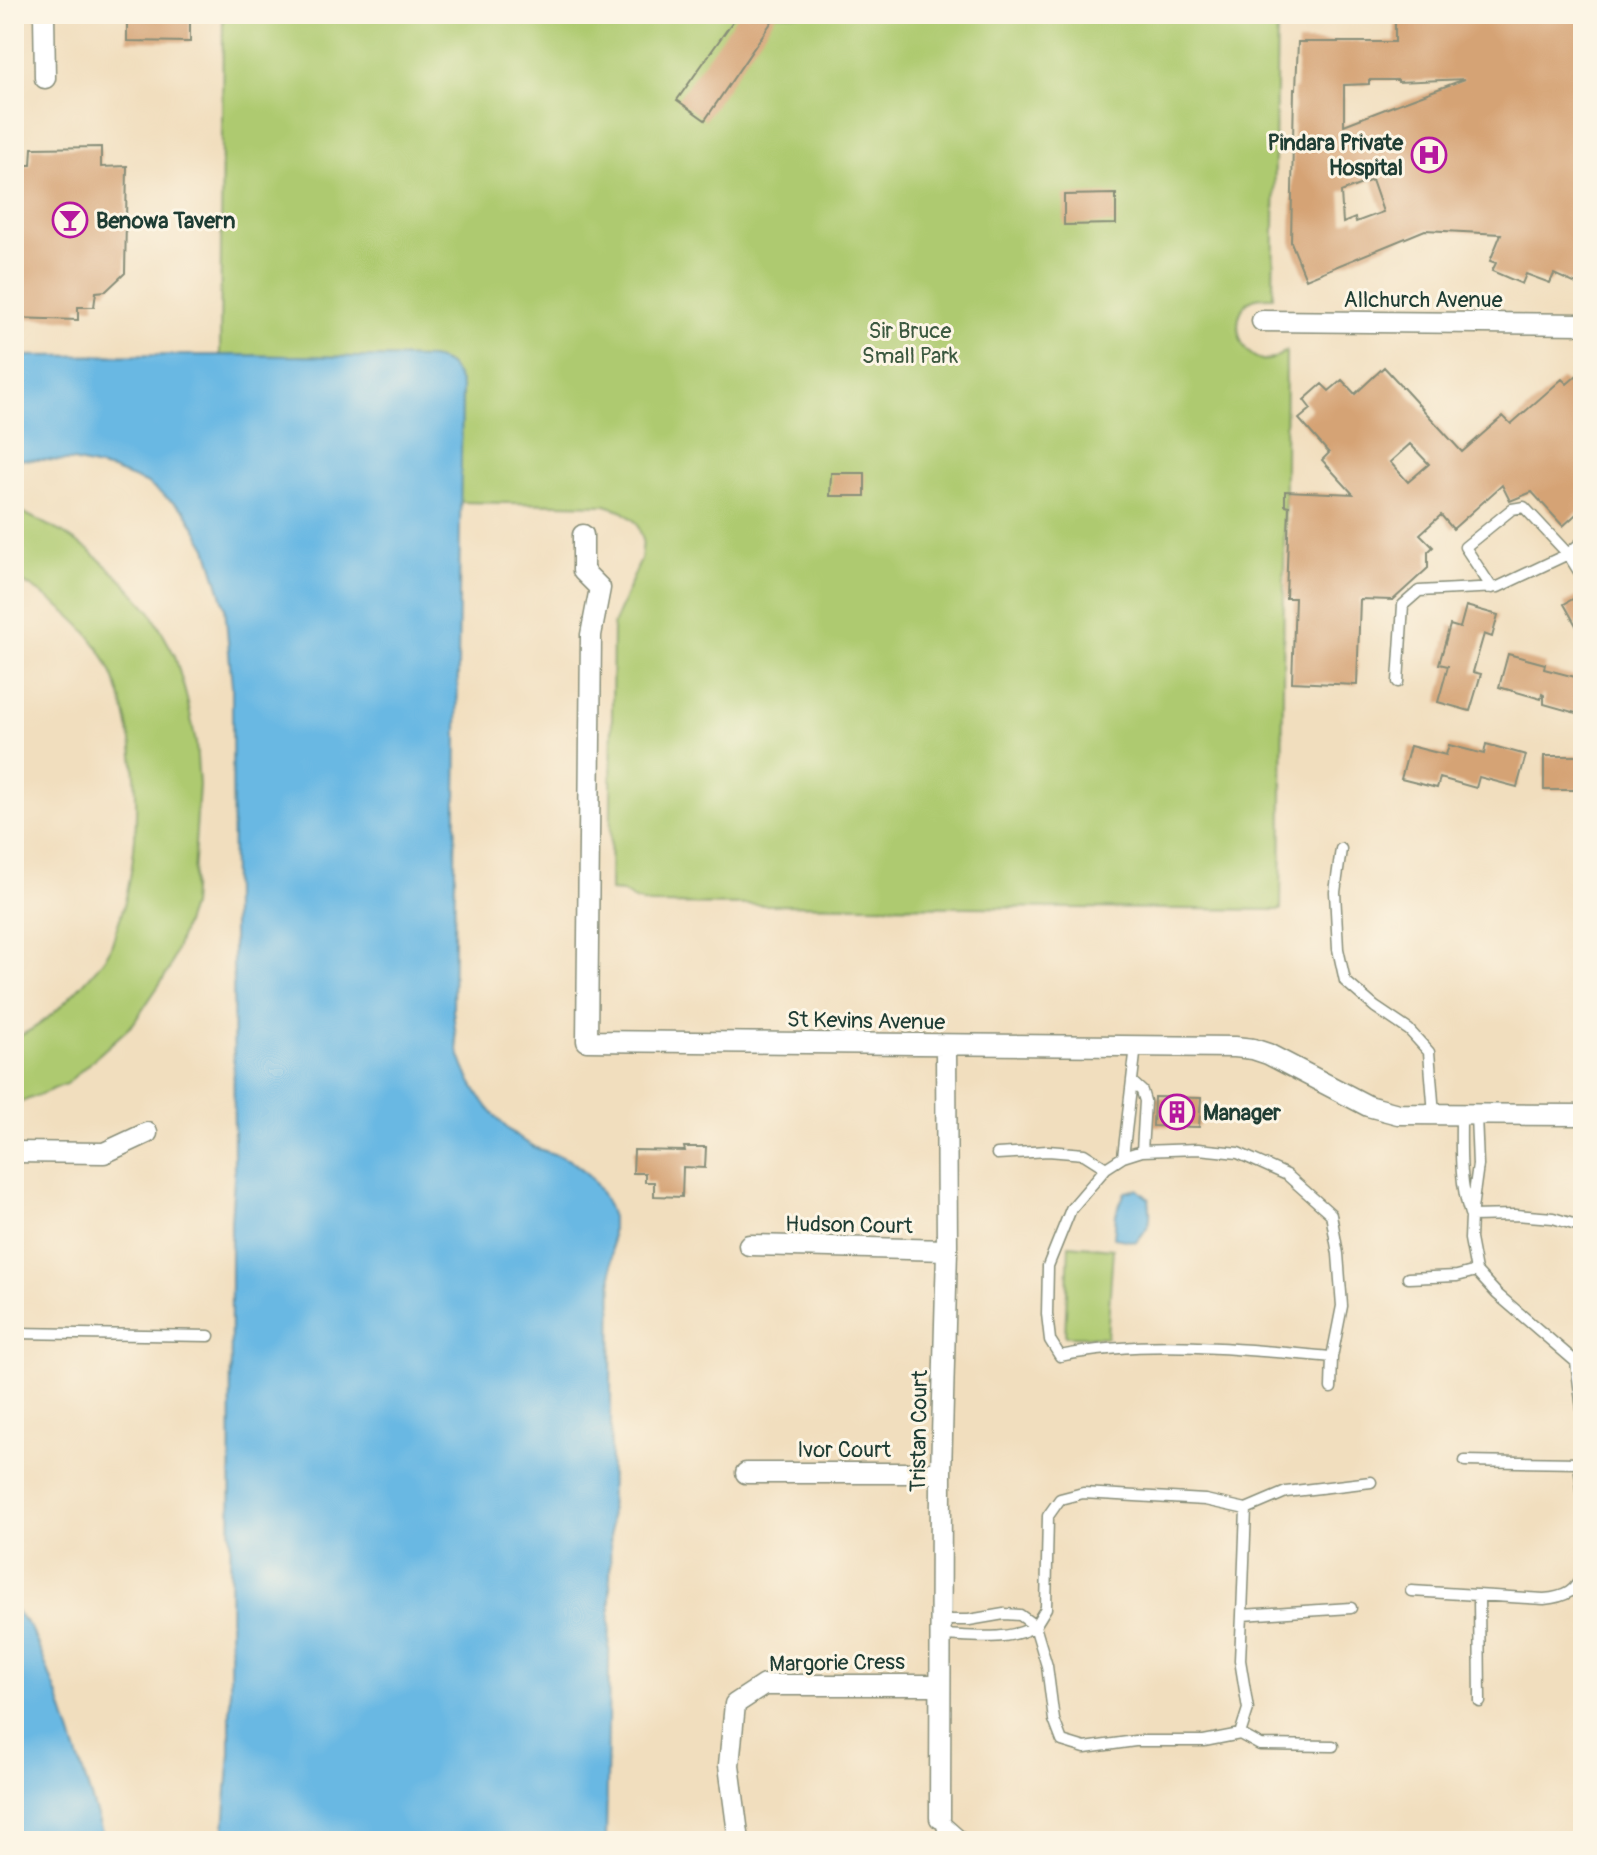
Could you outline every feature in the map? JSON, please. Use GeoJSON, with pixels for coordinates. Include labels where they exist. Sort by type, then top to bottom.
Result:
{"type":"FeatureCollection","features":[{"type":"Feature","properties":{"kind":"street"},"geometry":{"type":"LineString","coordinates":[[44,14],[45,78]]}},
{"type":"Feature","properties":{"kind":"street","name":"Allchurch Avenue"},"geometry":{"type":"LineString","coordinates":[[1262,321],[1583,324]]}},
{"type":"Feature","properties":{"kind":"street","name":"St Kevins Avenue"},"geometry":{"type":"LineString","coordinates":[[583,535],[583,571],[600,588],[591,635],[587,1041],[1253,1049],[1282,1060],[1368,1106],[1398,1114],[1583,1115]]}},
{"type":"Feature","properties":{"kind":"street","name":"Tristan Court"},"geometry":{"type":"LineString","coordinates":[[940,1818],[941,1473],[947,1250],[946,1045]]}},
{"type":"Feature","properties":{"kind":"street"},"geometry":{"type":"LineString","coordinates":[[14,1152],[104,1153],[147,1133]]}},
{"type":"Feature","properties":{"kind":"street","name":"Hudson Court"},"geometry":{"type":"LineString","coordinates":[[749,1245],[947,1250]]}},
{"type":"Feature","properties":{"kind":"street","name":"Ivor Court"},"geometry":{"type":"LineString","coordinates":[[746,1473],[941,1473]]}},
{"type":"Feature","properties":{"kind":"street","name":"Margorie Cress"},"geometry":{"type":"LineString","coordinates":[[739,1841],[729,1765],[735,1704],[764,1685],[940,1685]]}},
{"type":"Feature","properties":{"kind":"lane"},"geometry":{"type":"LineString","coordinates":[[1492,588],[1465,547],[1512,509],[1524,507],[1568,554],[1583,578]]}},
{"type":"Feature","properties":{"kind":"lane"},"geometry":{"type":"LineString","coordinates":[[1398,682],[1403,605],[1419,591],[1498,587],[1568,554],[1583,541]]}},
{"type":"Feature","properties":{"kind":"lane"},"geometry":{"type":"LineString","coordinates":[[1341,849],[1335,892],[1338,949],[1345,981],[1375,1007],[1409,1030],[1429,1052],[1434,1114]]}},
{"type":"Feature","properties":{"kind":"lane"},"geometry":{"type":"LineString","coordinates":[[1123,1157],[1136,1046]]}},
{"type":"Feature","properties":{"kind":"lane"},"geometry":{"type":"LineString","coordinates":[[1132,1082],[1142,1091],[1145,1101],[1142,1151]]}},
{"type":"Feature","properties":{"kind":"lane"},"geometry":{"type":"LineString","coordinates":[[1469,1115],[1462,1173],[1464,1196],[1471,1216]]}},
{"type":"Feature","properties":{"kind":"lane"},"geometry":{"type":"LineString","coordinates":[[1469,1115],[1478,1165],[1470,1239],[1476,1271],[1497,1294],[1579,1359],[1583,1420],[1579,1463],[1583,1498]]}},
{"type":"Feature","properties":{"kind":"lane"},"geometry":{"type":"LineString","coordinates":[[1331,1388],[1332,1357],[1342,1306],[1331,1214],[1287,1175],[1238,1153],[1198,1149],[1142,1151],[1123,1157],[1106,1168],[1071,1209],[1048,1266],[1050,1340],[1060,1356],[1139,1346],[1226,1348],[1332,1357]]}},
{"type":"Feature","properties":{"kind":"lane"},"geometry":{"type":"LineString","coordinates":[[997,1154],[1048,1151],[1084,1154],[1106,1168]]}},
{"type":"Feature","properties":{"kind":"lane"},"geometry":{"type":"LineString","coordinates":[[1471,1216],[1553,1218],[1583,1227]]}},
{"type":"Feature","properties":{"kind":"lane"},"geometry":{"type":"LineString","coordinates":[[1408,1278],[1457,1276],[1476,1271]]}},
{"type":"Feature","properties":{"kind":"lane"},"geometry":{"type":"LineString","coordinates":[[14,1333],[209,1336]]}},
{"type":"Feature","properties":{"kind":"lane"},"geometry":{"type":"LineString","coordinates":[[1465,1461],[1579,1463]]}},
{"type":"Feature","properties":{"kind":"lane"},"geometry":{"type":"LineString","coordinates":[[941,1628],[996,1636],[1024,1633],[1035,1626],[1046,1608],[1048,1516],[1060,1499],[1083,1493],[1205,1500],[1246,1509],[1286,1492],[1371,1482]]}},
{"type":"Feature","properties":{"kind":"lane"},"geometry":{"type":"LineString","coordinates":[[1240,1734],[1248,1709],[1240,1660],[1246,1509]]}},
{"type":"Feature","properties":{"kind":"lane"},"geometry":{"type":"LineString","coordinates":[[1411,1591],[1544,1599],[1561,1597],[1572,1590],[1580,1582],[1583,1571]]}},
{"type":"Feature","properties":{"kind":"lane"},"geometry":{"type":"LineString","coordinates":[[1479,1595],[1480,1702]]}},
{"type":"Feature","properties":{"kind":"lane"},"geometry":{"type":"LineString","coordinates":[[1242,1615],[1351,1608]]}},
{"type":"Feature","properties":{"kind":"lane"},"geometry":{"type":"LineString","coordinates":[[941,1628],[1004,1614],[1020,1615],[1035,1626],[1047,1666],[1054,1720],[1062,1741],[1085,1748],[1135,1741],[1204,1741],[1240,1734],[1260,1745],[1333,1746]]}},
{"type":"Feature","properties":{"kind":"lane"},"geometry":{"type":"LineString","coordinates":[[940,1818],[946,1841]]}},
{"type":"Feature","properties":{"kind":"lane"},"geometry":{"type":"LineString","coordinates":[[940,1818],[966,1841]]}},
{"type":"Feature","properties":{"kind":"green space","name":"Sir Bruce Small Park"},"geometry":{"type":"Polygon","coordinates":[[[223,14],[1277,14],[1273,297],[1248,302],[1242,309],[1238,326],[1242,343],[1254,356],[1268,360],[1286,351],[1281,910],[649,904],[622,892],[610,891],[613,625],[641,559],[643,540],[637,523],[621,510],[605,505],[460,502],[462,389],[448,364],[430,358],[220,355],[223,14]]]}},
{"type":"Feature","properties":{"kind":"green space"},"geometry":{"type":"Polygon","coordinates":[[[14,510],[63,533],[90,551],[151,612],[175,656],[187,699],[196,743],[199,785],[191,906],[169,970],[133,1024],[66,1084],[14,1105],[14,1038],[56,1011],[94,971],[112,945],[132,866],[136,792],[127,720],[104,657],[87,632],[65,611],[14,577],[14,510]]]}},
{"type":"Feature","properties":{"kind":"green space"},"geometry":{"type":"Polygon","coordinates":[[[1069,1245],[1113,1249],[1107,1337],[1065,1336],[1069,1245]]]}},
{"type":"Feature","properties":{"kind":"water"},"geometry":{"type":"Polygon","coordinates":[[[14,356],[430,358],[452,368],[462,389],[453,1010],[464,1067],[488,1107],[521,1139],[569,1160],[584,1171],[601,1192],[612,1217],[606,1841],[223,1841],[230,1753],[231,1221],[234,1178],[232,686],[225,607],[207,548],[185,511],[146,483],[112,470],[73,461],[14,459],[14,356]]]}},
{"type":"Feature","properties":{"kind":"water"},"geometry":{"type":"Polygon","coordinates":[[[1137,1189],[1149,1199],[1147,1227],[1136,1242],[1114,1238],[1116,1214],[1125,1192],[1137,1189]]]}},
{"type":"Feature","properties":{"kind":"water"},"geometry":{"type":"Polygon","coordinates":[[[14,1611],[29,1626],[38,1645],[61,1704],[105,1841],[14,1841],[14,1611]]]}},
{"type":"Feature","properties":{"kind":"building"},"geometry":{"type":"Polygon","coordinates":[[[127,14],[190,14],[190,42],[127,41],[127,14]]]}},
{"type":"Feature","properties":{"kind":"building"},"geometry":{"type":"Polygon","coordinates":[[[738,14],[777,14],[705,120],[677,100],[738,14]]]}},
{"type":"Feature","properties":{"kind":"building","name":"Pindara Private Hospital"},"geometry":{"type":"Polygon","coordinates":[[[1395,14],[1583,14],[1583,287],[1554,274],[1550,283],[1526,274],[1522,284],[1492,271],[1496,263],[1490,261],[1501,234],[1425,230],[1306,279],[1291,242],[1298,42],[1395,42],[1395,14]],[[1465,79],[1369,80],[1369,84],[1344,85],[1344,125],[1406,101],[1465,79]],[[1372,180],[1341,192],[1343,223],[1355,218],[1356,222],[1383,212],[1372,180]]]}},
{"type":"Feature","properties":{"kind":"building","name":"Benowa Tavern"},"geometry":{"type":"Polygon","coordinates":[[[101,147],[101,167],[127,166],[125,273],[106,291],[96,292],[94,307],[78,307],[78,320],[14,318],[14,165],[31,165],[32,148],[101,147]]]}},
{"type":"Feature","properties":{"kind":"building"},"geometry":{"type":"Polygon","coordinates":[[[1116,194],[1116,224],[1064,225],[1064,195],[1116,194]]]}},
{"type":"Feature","properties":{"kind":"building"},"geometry":{"type":"Polygon","coordinates":[[[1384,367],[1462,452],[1503,416],[1511,424],[1562,379],[1567,384],[1583,370],[1583,508],[1563,526],[1532,492],[1510,501],[1502,485],[1453,529],[1441,515],[1420,534],[1433,547],[1428,552],[1428,568],[1393,600],[1360,599],[1357,685],[1292,682],[1295,598],[1286,598],[1289,506],[1285,505],[1285,491],[1353,494],[1322,460],[1329,453],[1299,419],[1311,409],[1304,400],[1322,384],[1329,391],[1342,380],[1355,394],[1384,367]],[[1410,444],[1390,462],[1408,482],[1429,464],[1410,444]]]}},
{"type":"Feature","properties":{"kind":"building"},"geometry":{"type":"Polygon","coordinates":[[[831,473],[865,473],[865,496],[830,496],[831,473]]]}},
{"type":"Feature","properties":{"kind":"building"},"geometry":{"type":"Polygon","coordinates":[[[1583,593],[1583,638],[1564,604],[1583,593]]]}},
{"type":"Feature","properties":{"kind":"building"},"geometry":{"type":"Polygon","coordinates":[[[1466,606],[1498,615],[1492,637],[1484,634],[1473,672],[1481,674],[1470,711],[1438,702],[1448,666],[1439,664],[1450,625],[1460,628],[1466,606]]]}},
{"type":"Feature","properties":{"kind":"building"},"geometry":{"type":"Polygon","coordinates":[[[1508,654],[1545,664],[1544,669],[1583,679],[1583,715],[1544,704],[1542,694],[1541,699],[1499,687],[1508,654]]]}},
{"type":"Feature","properties":{"kind":"building"},"geometry":{"type":"Polygon","coordinates":[[[1486,744],[1526,755],[1517,787],[1479,777],[1476,788],[1440,778],[1437,788],[1401,779],[1410,746],[1446,755],[1449,745],[1484,754],[1486,744]]]}},
{"type":"Feature","properties":{"kind":"building"},"geometry":{"type":"Polygon","coordinates":[[[1544,756],[1583,756],[1583,790],[1544,790],[1544,756]]]}},
{"type":"Feature","properties":{"kind":"building","name":"Manager"},"geometry":{"type":"Polygon","coordinates":[[[1154,1097],[1201,1098],[1199,1127],[1153,1126],[1154,1097]]]}},
{"type":"Feature","properties":{"kind":"building"},"geometry":{"type":"Polygon","coordinates":[[[684,1147],[706,1147],[705,1168],[683,1167],[682,1197],[654,1196],[654,1182],[645,1182],[645,1173],[633,1173],[634,1150],[685,1151],[684,1147]]]}},
{"type":"Feature","properties":{"kind":"place","name":"Pindara Private Hospital"},"geometry":{"type":"Point","coordinates":[1429,155]}},
{"type":"Feature","properties":{"kind":"place","name":"Benowa Tavern"},"geometry":{"type":"Point","coordinates":[70,220]}},
{"type":"Feature","properties":{"kind":"place","name":"Manager"},"geometry":{"type":"Point","coordinates":[1177,1112]}}]}
